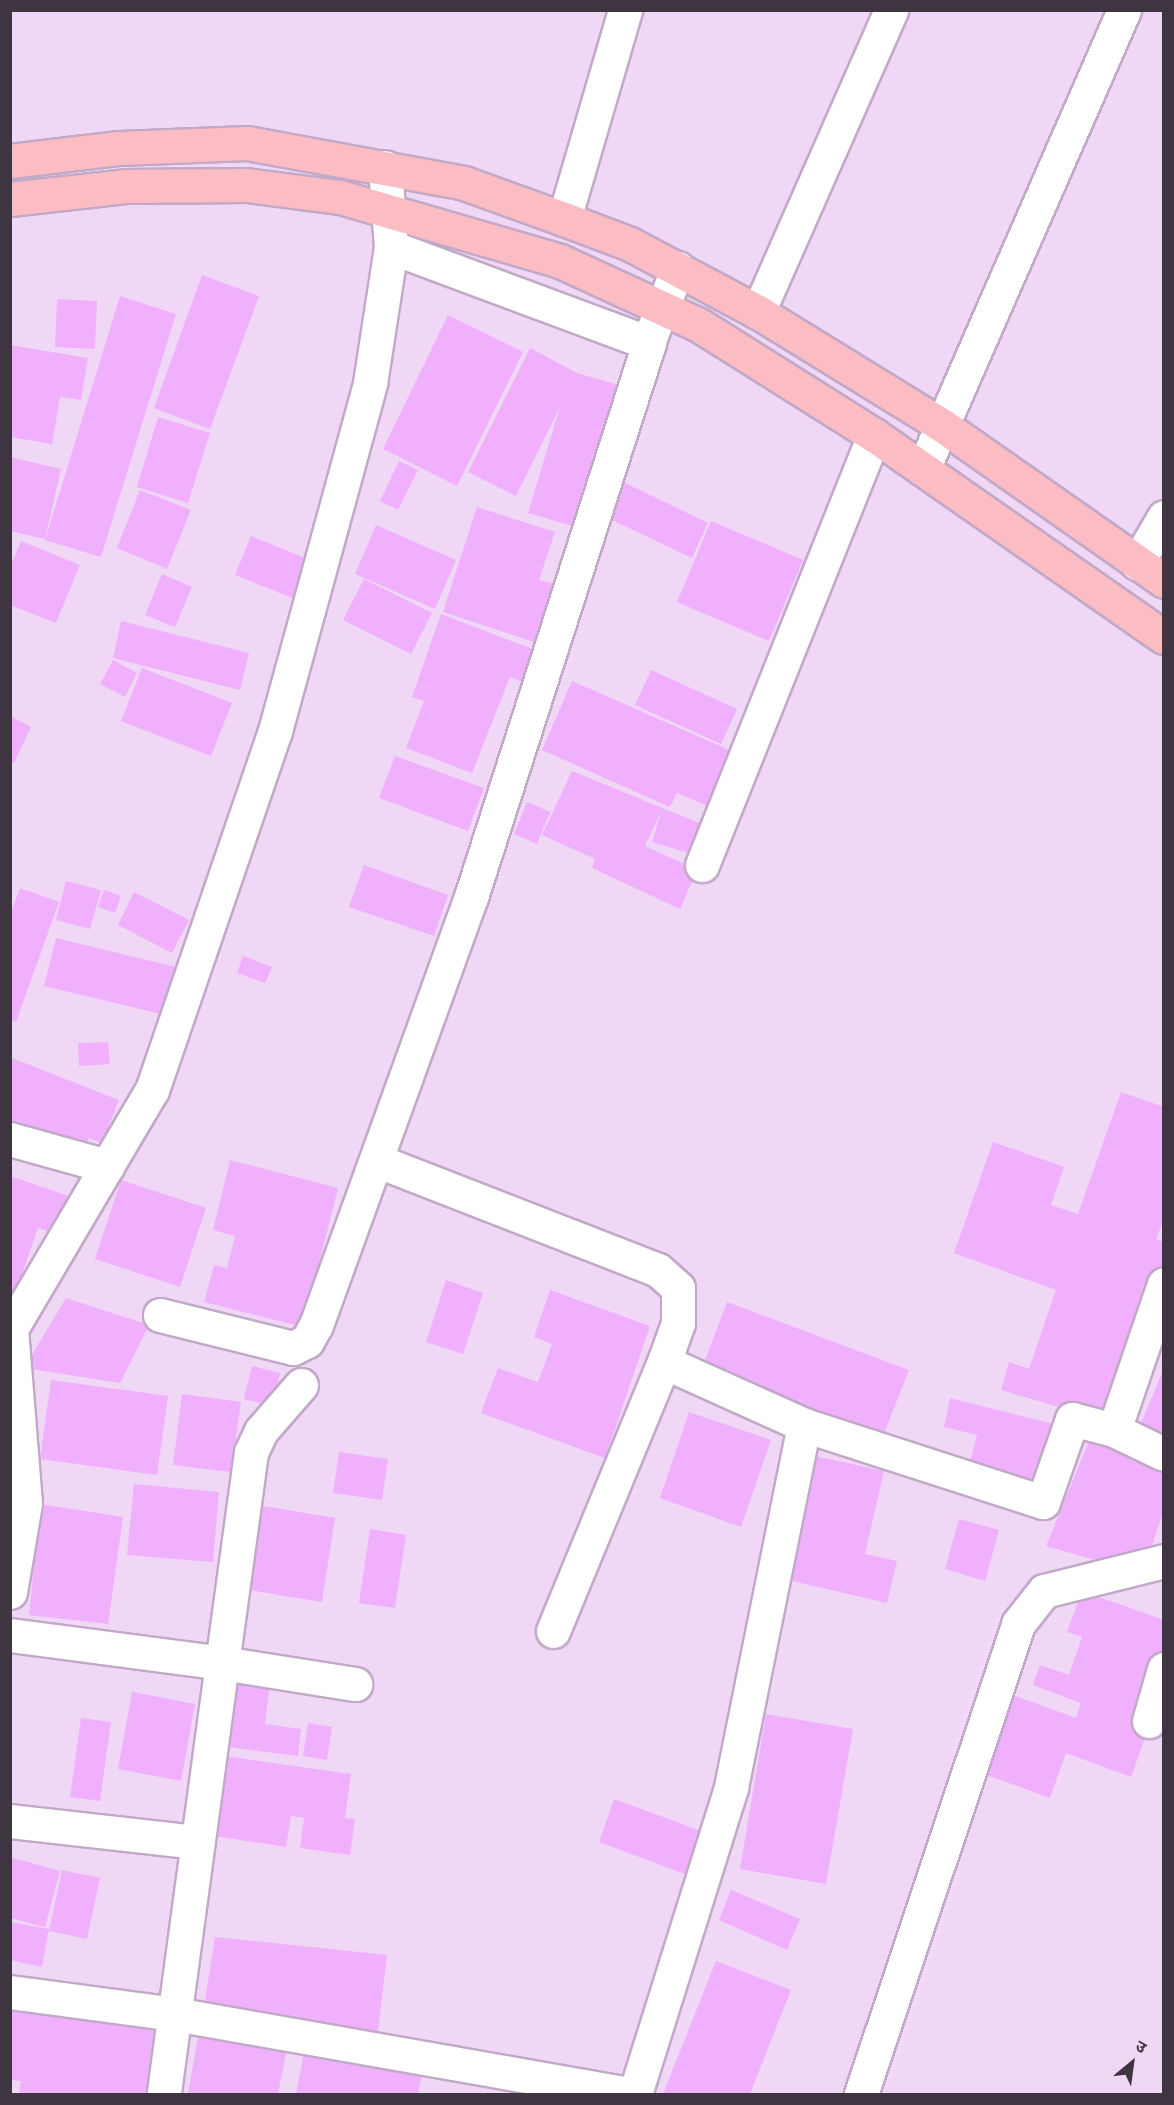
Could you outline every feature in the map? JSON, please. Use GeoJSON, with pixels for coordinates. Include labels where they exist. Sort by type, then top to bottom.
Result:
{"type":"FeatureCollection","features":[{"type":"Feature","properties":{"kind":"main road"},"geometry":{"type":"LineString","coordinates":[[10,161],[119,148],[247,143],[465,183],[564,219],[678,268],[758,312],[944,426],[1164,581]]}},
{"type":"Feature","properties":{"kind":"main road"},"geometry":{"type":"LineString","coordinates":[[10,199],[126,186],[246,185],[340,197],[560,261],[662,306],[874,435],[1164,637]]}},
{"type":"Feature","properties":{"kind":"street"},"geometry":{"type":"LineString","coordinates":[[564,219],[625,10]]}},
{"type":"Feature","properties":{"kind":"street"},"geometry":{"type":"LineString","coordinates":[[758,312],[891,10]]}},
{"type":"Feature","properties":{"kind":"street"},"geometry":{"type":"LineString","coordinates":[[923,469],[944,426],[1124,10]]}},
{"type":"Feature","properties":{"kind":"street"},"geometry":{"type":"LineString","coordinates":[[10,1592],[25,1503],[11,1329],[152,1090],[275,731],[370,383],[391,247],[391,212],[385,167]]}},
{"type":"Feature","properties":{"kind":"street"},"geometry":{"type":"LineString","coordinates":[[391,247],[649,343]]}},
{"type":"Feature","properties":{"kind":"street"},"geometry":{"type":"LineString","coordinates":[[160,1316],[293,1348],[308,1341],[378,1161],[471,897],[649,343],[678,268]]}},
{"type":"Feature","properties":{"kind":"street"},"geometry":{"type":"LineString","coordinates":[[702,865],[874,435]]}},
{"type":"Feature","properties":{"kind":"street"},"geometry":{"type":"LineString","coordinates":[[1137,563],[1164,517]]}},
{"type":"Feature","properties":{"kind":"street"},"geometry":{"type":"LineString","coordinates":[[10,1139],[107,1166]]}},
{"type":"Feature","properties":{"kind":"street"},"geometry":{"type":"LineString","coordinates":[[378,1161],[658,1270],[678,1287],[678,1323],[553,1631]]}},
{"type":"Feature","properties":{"kind":"street"},"geometry":{"type":"LineString","coordinates":[[1114,1431],[1164,1284]]}},
{"type":"Feature","properties":{"kind":"street"},"geometry":{"type":"LineString","coordinates":[[663,1362],[804,1425],[1043,1502],[1072,1419],[1114,1431],[1164,1454]]}},
{"type":"Feature","properties":{"kind":"street"},"geometry":{"type":"LineString","coordinates":[[164,2094],[251,1452],[261,1431],[301,1385]]}},
{"type":"Feature","properties":{"kind":"street"},"geometry":{"type":"LineString","coordinates":[[635,2094],[731,1787],[804,1425]]}},
{"type":"Feature","properties":{"kind":"street"},"geometry":{"type":"LineString","coordinates":[[861,2094],[1018,1624],[1044,1591],[1164,1561]]}},
{"type":"Feature","properties":{"kind":"street"},"geometry":{"type":"LineString","coordinates":[[10,1635],[222,1663],[355,1684]]}},
{"type":"Feature","properties":{"kind":"street"},"geometry":{"type":"LineString","coordinates":[[1149,1721],[1164,1669]]}},
{"type":"Feature","properties":{"kind":"street"},"geometry":{"type":"LineString","coordinates":[[10,1821],[197,1842]]}},
{"type":"Feature","properties":{"kind":"street"},"geometry":{"type":"LineString","coordinates":[[10,1992],[175,2014],[630,2094]]}},
{"type":"Feature","properties":{"kind":"building"},"geometry":{"type":"Polygon","coordinates":[[[202,275],[259,296],[210,429],[154,408],[202,275]]]}},
{"type":"Feature","properties":{"kind":"building"},"geometry":{"type":"Polygon","coordinates":[[[120,296],[176,314],[101,557],[45,540],[120,296]]]}},
{"type":"Feature","properties":{"kind":"building"},"geometry":{"type":"Polygon","coordinates":[[[57,299],[97,301],[95,349],[55,347],[57,299]]]}},
{"type":"Feature","properties":{"kind":"building"},"geometry":{"type":"Polygon","coordinates":[[[448,315],[523,352],[457,486],[383,449],[448,315]]]}},
{"type":"Feature","properties":{"kind":"building"},"geometry":{"type":"Polygon","coordinates":[[[10,345],[88,358],[81,400],[60,397],[52,444],[10,437],[10,345]]]}},
{"type":"Feature","properties":{"kind":"building"},"geometry":{"type":"Polygon","coordinates":[[[530,348],[577,373],[629,388],[586,530],[528,513],[560,407],[516,496],[468,472],[530,348]]]}},
{"type":"Feature","properties":{"kind":"building"},"geometry":{"type":"Polygon","coordinates":[[[158,417],[210,433],[188,503],[137,487],[158,417]]]}},
{"type":"Feature","properties":{"kind":"building"},"geometry":{"type":"Polygon","coordinates":[[[10,457],[61,469],[45,539],[10,531],[10,457]]]}},
{"type":"Feature","properties":{"kind":"building"},"geometry":{"type":"Polygon","coordinates":[[[399,461],[418,470],[398,510],[380,501],[399,461]]]}},
{"type":"Feature","properties":{"kind":"building"},"geometry":{"type":"Polygon","coordinates":[[[617,479],[708,523],[692,558],[599,514],[617,479]]]}},
{"type":"Feature","properties":{"kind":"building"},"geometry":{"type":"Polygon","coordinates":[[[140,490],[191,510],[167,569],[117,548],[140,490]]]}},
{"type":"Feature","properties":{"kind":"building"},"geometry":{"type":"Polygon","coordinates":[[[477,507],[555,532],[539,580],[554,584],[534,642],[443,612],[477,507]]]}},
{"type":"Feature","properties":{"kind":"building"},"geometry":{"type":"Polygon","coordinates":[[[711,521],[803,560],[769,641],[677,602],[711,521]]]}},
{"type":"Feature","properties":{"kind":"building"},"geometry":{"type":"Polygon","coordinates":[[[376,525],[456,560],[435,609],[355,574],[376,525]]]}},
{"type":"Feature","properties":{"kind":"building"},"geometry":{"type":"Polygon","coordinates":[[[251,536],[313,561],[297,600],[235,575],[251,536]]]}},
{"type":"Feature","properties":{"kind":"building"},"geometry":{"type":"Polygon","coordinates":[[[21,541],[80,565],[56,623],[10,605],[10,567],[21,541]]]}},
{"type":"Feature","properties":{"kind":"building"},"geometry":{"type":"Polygon","coordinates":[[[162,574],[192,587],[175,627],[145,615],[162,574]]]}},
{"type":"Feature","properties":{"kind":"building"},"geometry":{"type":"Polygon","coordinates":[[[364,579],[432,613],[411,654],[343,620],[364,579]]]}},
{"type":"Feature","properties":{"kind":"building"},"geometry":{"type":"Polygon","coordinates":[[[441,614],[535,650],[522,682],[510,677],[472,773],[406,748],[424,701],[412,697],[441,614]]]}},
{"type":"Feature","properties":{"kind":"building"},"geometry":{"type":"Polygon","coordinates":[[[121,621],[249,653],[240,690],[113,658],[121,621]]]}},
{"type":"Feature","properties":{"kind":"building"},"geometry":{"type":"Polygon","coordinates":[[[113,660],[137,673],[125,697],[100,684],[113,660]]]}},
{"type":"Feature","properties":{"kind":"building"},"geometry":{"type":"Polygon","coordinates":[[[142,668],[232,703],[211,756],[121,721],[142,668]]]}},
{"type":"Feature","properties":{"kind":"building"},"geometry":{"type":"Polygon","coordinates":[[[651,670],[737,709],[721,744],[635,705],[651,670]]]}},
{"type":"Feature","properties":{"kind":"building"},"geometry":{"type":"Polygon","coordinates":[[[572,681],[743,756],[719,811],[677,793],[670,807],[542,750],[572,681]]]}},
{"type":"Feature","properties":{"kind":"building"},"geometry":{"type":"Polygon","coordinates":[[[10,716],[31,727],[14,763],[10,762],[10,716]]]}},
{"type":"Feature","properties":{"kind":"building"},"geometry":{"type":"Polygon","coordinates":[[[395,756],[484,788],[468,831],[379,798],[395,756]]]}},
{"type":"Feature","properties":{"kind":"building"},"geometry":{"type":"Polygon","coordinates":[[[572,771],[704,825],[695,855],[652,842],[661,812],[645,846],[697,870],[680,909],[592,868],[595,859],[542,835],[572,771]]]}},
{"type":"Feature","properties":{"kind":"building"},"geometry":{"type":"Polygon","coordinates":[[[527,802],[550,812],[537,844],[514,834],[527,802]]]}},
{"type":"Feature","properties":{"kind":"building"},"geometry":{"type":"Polygon","coordinates":[[[364,865],[448,895],[434,936],[349,907],[364,865]]]}},
{"type":"Feature","properties":{"kind":"building"},"geometry":{"type":"Polygon","coordinates":[[[66,881],[101,890],[90,929],[56,920],[66,881]]]}},
{"type":"Feature","properties":{"kind":"building"},"geometry":{"type":"Polygon","coordinates":[[[20,888],[59,902],[16,1022],[10,1020],[10,915],[20,888]]]}},
{"type":"Feature","properties":{"kind":"building"},"geometry":{"type":"Polygon","coordinates":[[[104,890],[121,896],[115,913],[98,907],[104,890]]]}},
{"type":"Feature","properties":{"kind":"building"},"geometry":{"type":"Polygon","coordinates":[[[134,892],[189,920],[172,953],[118,925],[134,892]]]}},
{"type":"Feature","properties":{"kind":"building"},"geometry":{"type":"Polygon","coordinates":[[[56,938],[180,968],[169,1016],[44,986],[56,938]]]}},
{"type":"Feature","properties":{"kind":"building"},"geometry":{"type":"Polygon","coordinates":[[[243,956],[272,967],[265,983],[237,973],[243,956]]]}},
{"type":"Feature","properties":{"kind":"building"},"geometry":{"type":"Polygon","coordinates":[[[108,1042],[110,1064],[79,1066],[78,1043],[108,1042]]]}},
{"type":"Feature","properties":{"kind":"building"},"geometry":{"type":"Polygon","coordinates":[[[12,1058],[119,1100],[102,1143],[89,1138],[76,1171],[10,1145],[12,1058]]]}},
{"type":"Feature","properties":{"kind":"building"},"geometry":{"type":"Polygon","coordinates":[[[1121,1092],[1164,1107],[1164,1219],[1156,1239],[1164,1242],[1164,1268],[1110,1422],[1001,1390],[1009,1362],[1029,1369],[1056,1290],[954,1253],[993,1142],[1064,1167],[1051,1205],[1078,1214],[1121,1092]]]}},
{"type":"Feature","properties":{"kind":"building"},"geometry":{"type":"Polygon","coordinates":[[[230,1160],[338,1188],[303,1327],[204,1302],[214,1265],[227,1268],[235,1236],[213,1230],[230,1160]]]}},
{"type":"Feature","properties":{"kind":"building"},"geometry":{"type":"Polygon","coordinates":[[[10,1176],[72,1197],[59,1235],[38,1228],[11,1306],[10,1176]]]}},
{"type":"Feature","properties":{"kind":"building"},"geometry":{"type":"Polygon","coordinates":[[[121,1180],[206,1208],[180,1287],[95,1259],[121,1180]]]}},
{"type":"Feature","properties":{"kind":"building"},"geometry":{"type":"Polygon","coordinates":[[[446,1280],[483,1293],[463,1354],[426,1342],[446,1280]]]}},
{"type":"Feature","properties":{"kind":"building"},"geometry":{"type":"Polygon","coordinates":[[[550,1290],[650,1326],[605,1458],[481,1413],[498,1368],[538,1382],[552,1344],[534,1337],[550,1290]]]}},
{"type":"Feature","properties":{"kind":"building"},"geometry":{"type":"Polygon","coordinates":[[[66,1298],[149,1325],[120,1383],[24,1368],[66,1298]]]}},
{"type":"Feature","properties":{"kind":"building"},"geometry":{"type":"Polygon","coordinates":[[[727,1302],[909,1370],[882,1439],[701,1371],[727,1302]]]}},
{"type":"Feature","properties":{"kind":"building"},"geometry":{"type":"Polygon","coordinates":[[[252,1366],[280,1373],[272,1406],[244,1399],[252,1366]]]}},
{"type":"Feature","properties":{"kind":"building"},"geometry":{"type":"Polygon","coordinates":[[[1164,1368],[1164,1446],[1137,1433],[1164,1368]]]}},
{"type":"Feature","properties":{"kind":"building"},"geometry":{"type":"Polygon","coordinates":[[[51,1380],[168,1396],[157,1475],[40,1459],[51,1380]]]}},
{"type":"Feature","properties":{"kind":"building"},"geometry":{"type":"Polygon","coordinates":[[[182,1394],[241,1402],[231,1472],[173,1465],[182,1394]]]}},
{"type":"Feature","properties":{"kind":"building"},"geometry":{"type":"Polygon","coordinates":[[[950,1398],[1058,1425],[1041,1493],[967,1474],[977,1435],[944,1427],[950,1398]]]}},
{"type":"Feature","properties":{"kind":"building"},"geometry":{"type":"Polygon","coordinates":[[[689,1412],[771,1440],[741,1527],[660,1498],[689,1412]]]}},
{"type":"Feature","properties":{"kind":"building"},"geometry":{"type":"Polygon","coordinates":[[[1092,1434],[1164,1463],[1164,1509],[1148,1558],[1102,1562],[1046,1546],[1092,1434]]]}},
{"type":"Feature","properties":{"kind":"building"},"geometry":{"type":"Polygon","coordinates":[[[339,1452],[388,1459],[382,1500],[333,1493],[339,1452]]]}},
{"type":"Feature","properties":{"kind":"building"},"geometry":{"type":"Polygon","coordinates":[[[815,1456],[884,1471],[865,1554],[897,1561],[887,1603],[788,1580],[815,1456]]]}},
{"type":"Feature","properties":{"kind":"building"},"geometry":{"type":"Polygon","coordinates":[[[134,1484],[219,1492],[213,1562],[127,1555],[134,1484]]]}},
{"type":"Feature","properties":{"kind":"building"},"geometry":{"type":"Polygon","coordinates":[[[40,1504],[123,1517],[108,1624],[29,1615],[40,1504]]]}},
{"type":"Feature","properties":{"kind":"building"},"geometry":{"type":"Polygon","coordinates":[[[263,1506],[335,1518],[322,1602],[250,1590],[263,1506]]]}},
{"type":"Feature","properties":{"kind":"building"},"geometry":{"type":"Polygon","coordinates":[[[959,1519],[999,1530],[985,1581],[945,1569],[959,1519]]]}},
{"type":"Feature","properties":{"kind":"building"},"geometry":{"type":"Polygon","coordinates":[[[370,1529],[406,1535],[395,1608],[359,1603],[370,1529]]]}},
{"type":"Feature","properties":{"kind":"building"},"geometry":{"type":"Polygon","coordinates":[[[1082,1591],[1164,1620],[1164,1646],[1133,1730],[1146,1735],[1131,1777],[1066,1753],[1050,1798],[976,1771],[1004,1692],[1076,1718],[1081,1703],[1033,1685],[1040,1665],[1069,1675],[1082,1637],[1067,1632],[1082,1591]]]}},
{"type":"Feature","properties":{"kind":"building"},"geometry":{"type":"Polygon","coordinates":[[[237,1671],[271,1675],[265,1724],[301,1729],[298,1756],[227,1747],[237,1671]]]}},
{"type":"Feature","properties":{"kind":"building"},"geometry":{"type":"Polygon","coordinates":[[[132,1692],[195,1704],[181,1781],[118,1769],[132,1692]]]}},
{"type":"Feature","properties":{"kind":"building"},"geometry":{"type":"Polygon","coordinates":[[[766,1714],[853,1729],[826,1884],[740,1869],[766,1714]]]}},
{"type":"Feature","properties":{"kind":"building"},"geometry":{"type":"Polygon","coordinates":[[[81,1718],[111,1722],[100,1801],[70,1797],[81,1718]]]}},
{"type":"Feature","properties":{"kind":"building"},"geometry":{"type":"Polygon","coordinates":[[[308,1723],[332,1727],[327,1760],[303,1756],[308,1723]]]}},
{"type":"Feature","properties":{"kind":"building"},"geometry":{"type":"Polygon","coordinates":[[[225,1756],[351,1774],[345,1818],[355,1819],[350,1855],[300,1848],[304,1818],[291,1816],[286,1847],[214,1836],[225,1756]]]}},
{"type":"Feature","properties":{"kind":"building"},"geometry":{"type":"Polygon","coordinates":[[[614,1799],[701,1831],[685,1874],[599,1842],[614,1799]]]}},
{"type":"Feature","properties":{"kind":"building"},"geometry":{"type":"Polygon","coordinates":[[[10,1857],[60,1871],[45,1927],[10,1918],[10,1857]]]}},
{"type":"Feature","properties":{"kind":"building"},"geometry":{"type":"Polygon","coordinates":[[[62,1870],[100,1878],[87,1939],[49,1931],[62,1870]]]}},
{"type":"Feature","properties":{"kind":"building"},"geometry":{"type":"Polygon","coordinates":[[[731,1890],[800,1919],[787,1950],[719,1920],[731,1890]]]}},
{"type":"Feature","properties":{"kind":"building"},"geometry":{"type":"Polygon","coordinates":[[[10,1922],[49,1929],[42,1967],[10,1960],[10,1922]]]}},
{"type":"Feature","properties":{"kind":"building"},"geometry":{"type":"Polygon","coordinates":[[[215,1937],[387,1955],[378,2031],[204,2007],[215,1937]]]}},
{"type":"Feature","properties":{"kind":"building"},"geometry":{"type":"Polygon","coordinates":[[[716,1961],[791,1990],[750,2094],[663,2094],[716,1961]]]}},
{"type":"Feature","properties":{"kind":"building"},"geometry":{"type":"Polygon","coordinates":[[[10,2005],[158,2029],[148,2094],[19,2094],[21,2081],[10,2080],[10,2005]]]}},
{"type":"Feature","properties":{"kind":"building"},"geometry":{"type":"Polygon","coordinates":[[[199,2031],[287,2048],[278,2094],[188,2094],[199,2031]]]}},
{"type":"Feature","properties":{"kind":"building"},"geometry":{"type":"Polygon","coordinates":[[[305,2047],[423,2069],[418,2094],[296,2094],[305,2047]]]}}]}
